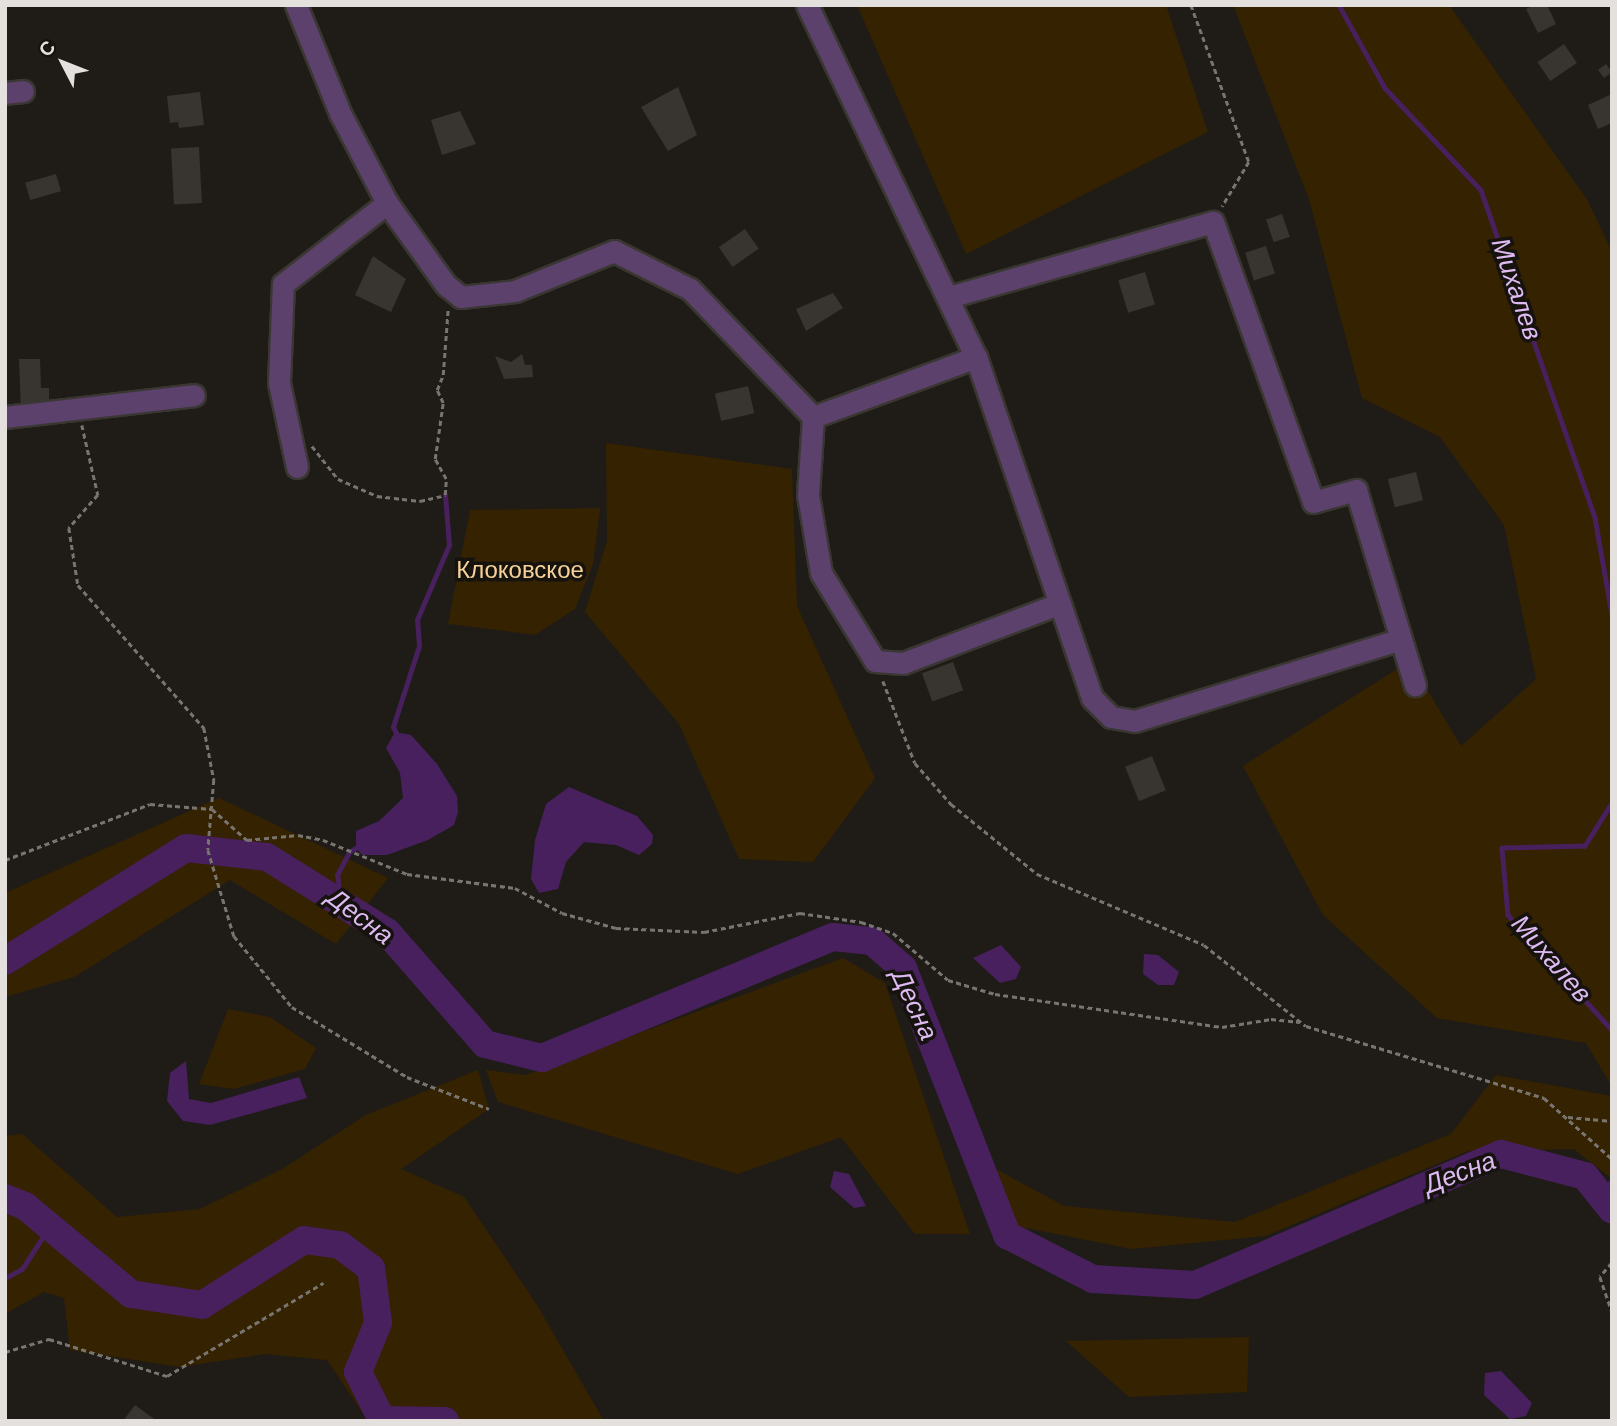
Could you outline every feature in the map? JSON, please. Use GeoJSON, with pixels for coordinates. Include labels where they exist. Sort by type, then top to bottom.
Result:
{"type":"FeatureCollection","features":[{"type":"Feature","properties":{"kind":"street"},"geometry":{"type":"LineString","coordinates":[[296,5],[341,115],[387,203],[446,285],[461,297],[514,291],[614,251],[690,289],[813,417],[808,495],[821,573],[876,661],[904,663],[1058,604]]}},
{"type":"Feature","properties":{"kind":"street"},"geometry":{"type":"LineString","coordinates":[[807,5],[976,357],[1092,698],[1111,717],[1135,721],[1398,640]]}},
{"type":"Feature","properties":{"kind":"street"},"geometry":{"type":"LineString","coordinates":[[297,467],[279,383],[283,284],[387,203]]}},
{"type":"Feature","properties":{"kind":"street"},"geometry":{"type":"LineString","coordinates":[[949,297],[1213,222],[1313,502],[1356,490],[1398,640],[1415,685]]}},
{"type":"Feature","properties":{"kind":"street"},"geometry":{"type":"LineString","coordinates":[[813,417],[976,357]]}},
{"type":"Feature","properties":{"kind":"street"},"geometry":{"type":"LineString","coordinates":[[5,417],[194,395]]}},
{"type":"Feature","properties":{"kind":"path"},"geometry":{"type":"LineString","coordinates":[[1192,5],[1249,162],[1213,222]]}},
{"type":"Feature","properties":{"kind":"path"},"geometry":{"type":"LineString","coordinates":[[292,443],[316,446],[338,479],[377,496],[420,500],[445,495],[446,479],[435,459],[443,403],[437,390],[443,375],[446,285]]}},
{"type":"Feature","properties":{"kind":"path"},"geometry":{"type":"LineString","coordinates":[[80,408],[86,459],[98,495],[69,528],[78,585],[204,728],[214,780],[208,850],[234,936],[292,1007],[407,1077],[489,1109]]}},
{"type":"Feature","properties":{"kind":"path"},"geometry":{"type":"LineString","coordinates":[[876,661],[915,763],[951,803],[1037,874],[1204,945],[1300,1022]]}},
{"type":"Feature","properties":{"kind":"path"},"geometry":{"type":"LineString","coordinates":[[5,859],[150,804],[212,810],[247,840],[298,835],[323,839],[407,874],[514,888],[562,913],[615,928],[705,932],[800,913],[860,922],[893,933],[948,980],[995,994],[1222,1027],[1271,1019],[1300,1022],[1544,1098],[1612,1159]]}},
{"type":"Feature","properties":{"kind":"path"},"geometry":{"type":"LineString","coordinates":[[1565,1116],[1612,1121]]}},
{"type":"Feature","properties":{"kind":"path"},"geometry":{"type":"LineString","coordinates":[[1612,1263],[1600,1277],[1612,1311]]}},
{"type":"Feature","properties":{"kind":"path"},"geometry":{"type":"LineString","coordinates":[[5,1352],[49,1339],[167,1376],[323,1283]]}},
{"type":"Feature","properties":{"kind":"green space"},"geometry":{"type":"Polygon","coordinates":[[[857,5],[1166,5],[1208,132],[966,254],[857,5]]]}},
{"type":"Feature","properties":{"kind":"green space"},"geometry":{"type":"Polygon","coordinates":[[[1233,5],[1449,5],[1588,201],[1612,252],[1612,1087],[1586,1043],[1437,1018],[1323,915],[1243,766],[1410,661],[1461,746],[1536,679],[1504,525],[1440,437],[1362,398],[1309,199],[1233,5]]]}},
{"type":"Feature","properties":{"kind":"green space"},"geometry":{"type":"Polygon","coordinates":[[[606,443],[792,469],[797,606],[875,778],[813,862],[739,859],[679,724],[585,612],[607,541],[606,443]]]}},
{"type":"Feature","properties":{"kind":"green space","name":"Клоковское"},"geometry":{"type":"Polygon","coordinates":[[[600,508],[593,564],[575,609],[535,635],[448,624],[470,510],[600,508]]]}},
{"type":"Feature","properties":{"kind":"green space"},"geometry":{"type":"Polygon","coordinates":[[[219,798],[388,878],[336,944],[230,880],[74,977],[5,997],[5,893],[219,798]]]}},
{"type":"Feature","properties":{"kind":"green space"},"geometry":{"type":"Polygon","coordinates":[[[843,958],[885,983],[970,1234],[915,1234],[841,1137],[738,1174],[498,1102],[486,1070],[525,1075],[843,958]]]}},
{"type":"Feature","properties":{"kind":"green space"},"geometry":{"type":"Polygon","coordinates":[[[228,1009],[270,1017],[316,1048],[305,1069],[234,1089],[199,1084],[228,1009]]]}},
{"type":"Feature","properties":{"kind":"green space"},"geometry":{"type":"Polygon","coordinates":[[[478,1070],[489,1109],[401,1169],[464,1197],[537,1305],[604,1421],[368,1421],[327,1360],[265,1354],[180,1367],[70,1350],[64,1298],[44,1292],[5,1314],[5,1136],[22,1134],[117,1217],[200,1209],[282,1169],[366,1115],[478,1070]]]}},
{"type":"Feature","properties":{"kind":"green space"},"geometry":{"type":"Polygon","coordinates":[[[1496,1075],[1612,1096],[1612,1179],[1574,1149],[1468,1151],[1265,1236],[1132,1249],[1011,1225],[996,1169],[1064,1206],[1235,1222],[1451,1134],[1496,1075]]]}},
{"type":"Feature","properties":{"kind":"green space"},"geometry":{"type":"Polygon","coordinates":[[[1249,1337],[1247,1392],[1129,1397],[1066,1341],[1249,1337]]]}},
{"type":"Feature","properties":{"kind":"shaded area"},"geometry":{"type":"Polygon","coordinates":[[[395,732],[411,735],[437,764],[457,796],[458,812],[454,825],[428,840],[387,855],[362,855],[356,848],[356,831],[379,821],[403,798],[400,773],[386,748],[395,732]]]}},
{"type":"Feature","properties":{"kind":"shaded area"},"geometry":{"type":"Polygon","coordinates":[[[569,787],[637,816],[653,835],[652,844],[639,855],[616,845],[584,842],[566,862],[558,889],[539,893],[531,879],[535,840],[546,804],[569,787]]]}},
{"type":"Feature","properties":{"kind":"shaded area"},"geometry":{"type":"Polygon","coordinates":[[[1001,945],[1021,967],[1016,979],[1000,983],[973,958],[1001,945]]]}},
{"type":"Feature","properties":{"kind":"shaded area"},"geometry":{"type":"Polygon","coordinates":[[[1144,954],[1158,955],[1179,972],[1174,985],[1158,985],[1143,974],[1144,954]]]}},
{"type":"Feature","properties":{"kind":"shaded area"},"geometry":{"type":"Polygon","coordinates":[[[186,1061],[189,1099],[211,1103],[299,1077],[307,1098],[210,1125],[183,1121],[167,1101],[170,1073],[186,1061]]]}},
{"type":"Feature","properties":{"kind":"shaded area"},"geometry":{"type":"Polygon","coordinates":[[[834,1171],[849,1174],[866,1206],[854,1208],[830,1187],[834,1171]]]}},
{"type":"Feature","properties":{"kind":"shaded area"},"geometry":{"type":"Polygon","coordinates":[[[1501,1371],[1532,1403],[1526,1416],[1510,1419],[1484,1395],[1485,1373],[1501,1371]]]}},
{"type":"Feature","properties":{"kind":"building"},"geometry":{"type":"Polygon","coordinates":[[[1534,5],[1547,5],[1556,24],[1538,33],[1526,9],[1534,5]]]}},
{"type":"Feature","properties":{"kind":"building"},"geometry":{"type":"Polygon","coordinates":[[[1564,44],[1577,63],[1550,81],[1537,62],[1564,44]]]}},
{"type":"Feature","properties":{"kind":"building"},"geometry":{"type":"Polygon","coordinates":[[[1606,64],[1612,72],[1604,78],[1598,70],[1606,64]]]}},
{"type":"Feature","properties":{"kind":"building"},"geometry":{"type":"Polygon","coordinates":[[[678,87],[697,135],[668,151],[641,107],[678,87]]]}},
{"type":"Feature","properties":{"kind":"building"},"geometry":{"type":"Polygon","coordinates":[[[200,92],[204,125],[179,128],[178,122],[170,123],[167,96],[200,92]]]}},
{"type":"Feature","properties":{"kind":"building"},"geometry":{"type":"Polygon","coordinates":[[[1612,94],[1612,123],[1598,129],[1588,105],[1612,94]]]}},
{"type":"Feature","properties":{"kind":"building"},"geometry":{"type":"Polygon","coordinates":[[[460,111],[476,144],[442,155],[431,120],[460,111]]]}},
{"type":"Feature","properties":{"kind":"building"},"geometry":{"type":"Polygon","coordinates":[[[199,147],[202,203],[174,204],[171,148],[199,147]]]}},
{"type":"Feature","properties":{"kind":"building"},"geometry":{"type":"Polygon","coordinates":[[[56,174],[61,191],[30,200],[25,183],[56,174]]]}},
{"type":"Feature","properties":{"kind":"building"},"geometry":{"type":"Polygon","coordinates":[[[1282,214],[1290,237],[1274,242],[1266,220],[1282,214]]]}},
{"type":"Feature","properties":{"kind":"building"},"geometry":{"type":"Polygon","coordinates":[[[745,229],[759,249],[733,267],[719,247],[745,229]]]}},
{"type":"Feature","properties":{"kind":"building"},"geometry":{"type":"Polygon","coordinates":[[[1266,246],[1275,274],[1254,280],[1245,253],[1266,246]]]}},
{"type":"Feature","properties":{"kind":"building"},"geometry":{"type":"Polygon","coordinates":[[[373,256],[406,279],[391,312],[355,295],[373,256]]]}},
{"type":"Feature","properties":{"kind":"building"},"geometry":{"type":"Polygon","coordinates":[[[1145,272],[1155,305],[1128,313],[1118,280],[1145,272]]]}},
{"type":"Feature","properties":{"kind":"building"},"geometry":{"type":"Polygon","coordinates":[[[833,293],[843,308],[806,331],[796,309],[833,293]]]}},
{"type":"Feature","properties":{"kind":"building"},"geometry":{"type":"Polygon","coordinates":[[[522,354],[525,365],[532,365],[533,377],[504,379],[495,356],[511,362],[522,354]]]}},
{"type":"Feature","properties":{"kind":"building"},"geometry":{"type":"Polygon","coordinates":[[[19,359],[40,359],[41,388],[49,388],[49,411],[21,412],[19,359]]]}},
{"type":"Feature","properties":{"kind":"building"},"geometry":{"type":"Polygon","coordinates":[[[748,386],[754,413],[721,421],[715,394],[748,386]]]}},
{"type":"Feature","properties":{"kind":"building"},"geometry":{"type":"Polygon","coordinates":[[[1416,472],[1423,500],[1395,507],[1388,479],[1416,472]]]}},
{"type":"Feature","properties":{"kind":"building"},"geometry":{"type":"Polygon","coordinates":[[[953,662],[963,690],[932,701],[922,673],[953,662]]]}},
{"type":"Feature","properties":{"kind":"building"},"geometry":{"type":"Polygon","coordinates":[[[1152,756],[1166,790],[1139,801],[1125,767],[1152,756]]]}},
{"type":"Feature","properties":{"kind":"building"},"geometry":{"type":"Polygon","coordinates":[[[135,1405],[157,1421],[123,1421],[135,1405]]]}},
{"type":"Feature","properties":{"kind":"waterway","name":"Михалев"},"geometry":{"type":"LineString","coordinates":[[1339,5],[1385,88],[1481,190],[1595,518],[1612,614]]}},
{"type":"Feature","properties":{"kind":"waterway"},"geometry":{"type":"LineString","coordinates":[[398,737],[393,727],[419,646],[417,620],[449,545],[445,495]]}},
{"type":"Feature","properties":{"kind":"waterway","name":"Михалев"},"geometry":{"type":"LineString","coordinates":[[1612,803],[1585,846],[1502,848],[1508,915],[1612,1030]]}},
{"type":"Feature","properties":{"kind":"waterway"},"geometry":{"type":"LineString","coordinates":[[340,898],[337,875],[349,852],[359,846]]}},
{"type":"Feature","properties":{"kind":"waterway","name":"Десна"},"geometry":{"type":"LineString","coordinates":[[5,961],[186,848],[267,857],[387,932],[485,1044],[542,1058],[833,937],[872,941],[903,968],[1007,1235],[1093,1279],[1195,1285],[1501,1154],[1585,1176],[1612,1210]]}},
{"type":"Feature","properties":{"kind":"waterway","name":"Михалев"},"geometry":{"type":"LineString","coordinates":[[1601,1196],[1612,1180]]}},
{"type":"Feature","properties":{"kind":"waterway","name":"Десна"},"geometry":{"type":"LineString","coordinates":[[5,1198],[25,1206],[131,1294],[202,1305],[304,1240],[340,1245],[371,1268],[378,1323],[358,1372],[382,1420],[445,1421]]}},
{"type":"Feature","properties":{"kind":"waterway"},"geometry":{"type":"LineString","coordinates":[[5,1278],[22,1269],[48,1229]]}}]}
